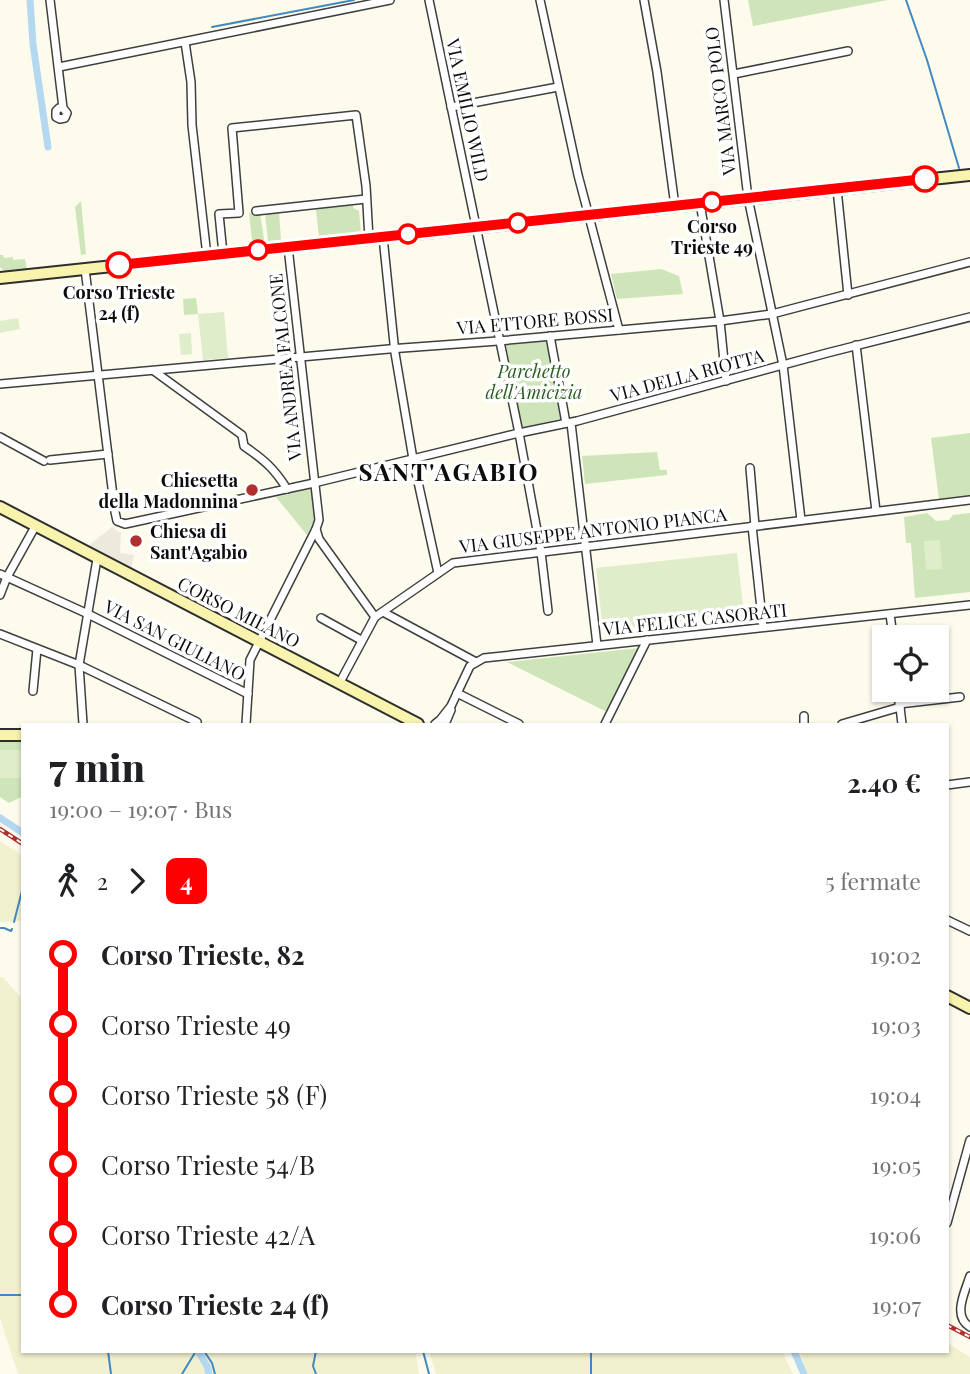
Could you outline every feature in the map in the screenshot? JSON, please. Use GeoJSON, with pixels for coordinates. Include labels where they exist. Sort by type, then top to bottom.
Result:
{"type":"FeatureCollection","features":[{"type":"Feature","properties":{"kind":"main road"},"geometry":{"type":"LineString","coordinates":[[0,278],[970,175]]}},
{"type":"Feature","properties":{"kind":"main road","name":"CORSO MILANO"},"geometry":{"type":"LineString","coordinates":[[0,507],[388,708],[408,722]]}},
{"type":"Feature","properties":{"kind":"main road"},"geometry":{"type":"LineString","coordinates":[[0,735],[21,735]]}},
{"type":"Feature","properties":{"kind":"main road"},"geometry":{"type":"LineString","coordinates":[[949,997],[970,1008]]}},
{"type":"Feature","properties":{"kind":"street"},"geometry":{"type":"LineString","coordinates":[[50,0],[63,108]]}},
{"type":"Feature","properties":{"kind":"street"},"geometry":{"type":"LineString","coordinates":[[59,67],[390,0]]}},
{"type":"Feature","properties":{"kind":"street","name":"VIA EMILIO WILD"},"geometry":{"type":"LineString","coordinates":[[429,0],[519,433],[541,552],[548,611]]}},
{"type":"Feature","properties":{"kind":"street"},"geometry":{"type":"LineString","coordinates":[[540,0],[588,215],[619,330]]}},
{"type":"Feature","properties":{"kind":"street"},"geometry":{"type":"LineString","coordinates":[[644,0],[657,72],[675,206]]}},
{"type":"Feature","properties":{"kind":"street","name":"VIA MARCO POLO"},"geometry":{"type":"LineString","coordinates":[[724,0],[748,198],[783,365],[801,520]]}},
{"type":"Feature","properties":{"kind":"street"},"geometry":{"type":"LineString","coordinates":[[185,42],[207,256]]}},
{"type":"Feature","properties":{"kind":"street"},"geometry":{"type":"LineString","coordinates":[[734,74],[848,51]]}},
{"type":"Feature","properties":{"kind":"street"},"geometry":{"type":"LineString","coordinates":[[451,107],[558,87]]}},
{"type":"Feature","properties":{"kind":"street"},"geometry":{"type":"LineString","coordinates":[[223,254],[219,214],[239,213],[232,128],[356,115],[366,186],[369,239]]}},
{"type":"Feature","properties":{"kind":"street"},"geometry":{"type":"LineString","coordinates":[[837,189],[848,295]]}},
{"type":"Feature","properties":{"kind":"street"},"geometry":{"type":"LineString","coordinates":[[256,211],[366,200]]}},
{"type":"Feature","properties":{"kind":"street"},"geometry":{"type":"LineString","coordinates":[[700,203],[720,321],[726,381]]}},
{"type":"Feature","properties":{"kind":"street"},"geometry":{"type":"LineString","coordinates":[[383,237],[395,348],[413,459],[438,573]]}},
{"type":"Feature","properties":{"kind":"street","name":"VIA ANDREA FALCONE"},"geometry":{"type":"LineString","coordinates":[[288,247],[319,520],[316,528]]}},
{"type":"Feature","properties":{"kind":"street","name":"VIA ETTORE BOSSI"},"geometry":{"type":"LineString","coordinates":[[0,384],[720,321],[772,314],[970,262]]}},
{"type":"Feature","properties":{"kind":"street"},"geometry":{"type":"LineString","coordinates":[[0,437],[47,460],[108,454],[85,269]]}},
{"type":"Feature","properties":{"kind":"street","name":"VIA DELLA RIOTTA"},"geometry":{"type":"LineString","coordinates":[[108,454],[117,521],[125,524],[569,423],[970,317]]}},
{"type":"Feature","properties":{"kind":"street"},"geometry":{"type":"LineString","coordinates":[[550,336],[569,423],[597,645]]}},
{"type":"Feature","properties":{"kind":"street"},"geometry":{"type":"LineString","coordinates":[[856,345],[876,511]]}},
{"type":"Feature","properties":{"kind":"street"},"geometry":{"type":"LineString","coordinates":[[154,370],[242,435],[244,446],[264,460],[287,489]]}},
{"type":"Feature","properties":{"kind":"street"},"geometry":{"type":"LineString","coordinates":[[750,468],[763,627]]}},
{"type":"Feature","properties":{"kind":"street","name":"VIA GIUSEPPE ANTONIO PIANCA"},"geometry":{"type":"LineString","coordinates":[[374,618],[453,563],[970,500]]}},
{"type":"Feature","properties":{"kind":"street"},"geometry":{"type":"LineString","coordinates":[[0,596],[4,576],[36,526]]}},
{"type":"Feature","properties":{"kind":"street"},"geometry":{"type":"LineString","coordinates":[[316,528],[319,539],[374,618],[339,684]]}},
{"type":"Feature","properties":{"kind":"street"},"geometry":{"type":"LineString","coordinates":[[246,723],[250,660],[316,528]]}},
{"type":"Feature","properties":{"kind":"street"},"geometry":{"type":"LineString","coordinates":[[83,723],[79,665],[97,559]]}},
{"type":"Feature","properties":{"kind":"street","name":"VIA SAN GIULIANO"},"geometry":{"type":"LineString","coordinates":[[4,576],[88,614],[248,694]]}},
{"type":"Feature","properties":{"kind":"street","name":"VIA FELICE CASORATI"},"geometry":{"type":"LineString","coordinates":[[476,662],[500,656],[970,605]]}},
{"type":"Feature","properties":{"kind":"street"},"geometry":{"type":"LineString","coordinates":[[383,612],[476,662],[470,666],[451,706],[436,723]]}},
{"type":"Feature","properties":{"kind":"street"},"geometry":{"type":"LineString","coordinates":[[890,614],[891,625]]}},
{"type":"Feature","properties":{"kind":"street"},"geometry":{"type":"LineString","coordinates":[[321,618],[361,640]]}},
{"type":"Feature","properties":{"kind":"street"},"geometry":{"type":"LineString","coordinates":[[0,634],[79,665],[197,722]]}},
{"type":"Feature","properties":{"kind":"street"},"geometry":{"type":"LineString","coordinates":[[606,723],[647,640]]}},
{"type":"Feature","properties":{"kind":"street"},"geometry":{"type":"LineString","coordinates":[[33,691],[37,649]]}},
{"type":"Feature","properties":{"kind":"street"},"geometry":{"type":"LineString","coordinates":[[457,693],[518,723]]}},
{"type":"Feature","properties":{"kind":"street"},"geometry":{"type":"LineString","coordinates":[[845,723],[900,705],[960,697]]}},
{"type":"Feature","properties":{"kind":"street"},"geometry":{"type":"LineString","coordinates":[[900,702],[902,723]]}},
{"type":"Feature","properties":{"kind":"street"},"geometry":{"type":"LineString","coordinates":[[446,723],[451,706]]}},
{"type":"Feature","properties":{"kind":"street"},"geometry":{"type":"LineString","coordinates":[[804,716],[804,723]]}},
{"type":"Feature","properties":{"kind":"street"},"geometry":{"type":"LineString","coordinates":[[949,785],[970,782]]}},
{"type":"Feature","properties":{"kind":"street"},"geometry":{"type":"LineString","coordinates":[[949,921],[970,931]]}},
{"type":"Feature","properties":{"kind":"street"},"geometry":{"type":"LineString","coordinates":[[949,1216],[970,1140]]}},
{"type":"Feature","properties":{"kind":"street"},"geometry":{"type":"LineString","coordinates":[[970,1276],[960,1316],[970,1327]]}},
{"type":"Feature","properties":{"kind":"green space"},"geometry":{"type":"Polygon","coordinates":[[[748,0],[888,0],[753,26],[748,0]]]}},
{"type":"Feature","properties":{"kind":"green space"},"geometry":{"type":"Polygon","coordinates":[[[81,201],[86,254],[81,255],[75,207],[81,201]]]}},
{"type":"Feature","properties":{"kind":"green space"},"geometry":{"type":"Polygon","coordinates":[[[353,203],[353,208],[359,211],[361,233],[319,237],[316,210],[320,209],[319,205],[353,203]]]}},
{"type":"Feature","properties":{"kind":"green space"},"geometry":{"type":"Polygon","coordinates":[[[279,211],[281,240],[268,241],[265,213],[279,211]]]}},
{"type":"Feature","properties":{"kind":"green space"},"geometry":{"type":"Polygon","coordinates":[[[260,212],[264,240],[252,240],[249,213],[260,212]]]}},
{"type":"Feature","properties":{"kind":"green space"},"geometry":{"type":"Polygon","coordinates":[[[0,255],[4,258],[13,257],[13,260],[25,259],[27,269],[4,271],[0,267],[0,255]]]}},
{"type":"Feature","properties":{"kind":"green space"},"geometry":{"type":"Polygon","coordinates":[[[661,269],[679,276],[683,294],[617,299],[611,274],[661,269]]]}},
{"type":"Feature","properties":{"kind":"green space"},"geometry":{"type":"Polygon","coordinates":[[[196,298],[198,314],[184,315],[183,299],[196,298]]]}},
{"type":"Feature","properties":{"kind":"green space"},"geometry":{"type":"Polygon","coordinates":[[[224,312],[228,358],[203,360],[198,314],[224,312]]]}},
{"type":"Feature","properties":{"kind":"green space"},"geometry":{"type":"Polygon","coordinates":[[[18,318],[20,329],[0,333],[0,321],[18,318]]]}},
{"type":"Feature","properties":{"kind":"green space"},"geometry":{"type":"Polygon","coordinates":[[[191,333],[192,354],[181,355],[179,334],[191,333]]]}},
{"type":"Feature","properties":{"kind":"green space","name":"Parchetto dell'Amicizia"},"geometry":{"type":"Polygon","coordinates":[[[546,341],[563,418],[522,428],[506,345],[546,341]]]}},
{"type":"Feature","properties":{"kind":"green space"},"geometry":{"type":"Polygon","coordinates":[[[970,433],[970,496],[939,500],[931,438],[970,433]]]}},
{"type":"Feature","properties":{"kind":"green space"},"geometry":{"type":"Polygon","coordinates":[[[657,452],[660,470],[667,470],[667,475],[585,484],[582,456],[657,452]]]}},
{"type":"Feature","properties":{"kind":"green space"},"geometry":{"type":"Polygon","coordinates":[[[311,489],[315,519],[307,535],[276,497],[311,489]]]}},
{"type":"Feature","properties":{"kind":"green space"},"geometry":{"type":"Polygon","coordinates":[[[927,513],[936,521],[970,513],[970,592],[915,598],[911,543],[906,543],[904,517],[927,513]]]}},
{"type":"Feature","properties":{"kind":"green space"},"geometry":{"type":"Polygon","coordinates":[[[940,540],[942,569],[926,570],[924,541],[940,540]]]}},
{"type":"Feature","properties":{"kind":"green space"},"geometry":{"type":"Polygon","coordinates":[[[737,553],[744,614],[603,631],[596,568],[737,553]]]}},
{"type":"Feature","properties":{"kind":"green space"},"geometry":{"type":"Polygon","coordinates":[[[639,648],[607,712],[507,662],[639,648]]]}},
{"type":"Feature","properties":{"kind":"green space"},"geometry":{"type":"Polygon","coordinates":[[[0,741],[21,741],[21,797],[9,803],[0,797],[0,741]]]}},
{"type":"Feature","properties":{"kind":"green space"},"geometry":{"type":"Polygon","coordinates":[[[0,750],[21,750],[21,778],[0,778],[0,750]]]}},
{"type":"Feature","properties":{"kind":"green space"},"geometry":{"type":"Polygon","coordinates":[[[0,841],[21,855],[21,921],[0,922],[0,841]]]}},
{"type":"Feature","properties":{"kind":"green space"},"geometry":{"type":"Polygon","coordinates":[[[0,977],[3,977],[21,998],[21,1353],[415,1353],[419,1374],[18,1374],[0,1318],[0,977]]]}},
{"type":"Feature","properties":{"kind":"green space"},"geometry":{"type":"Polygon","coordinates":[[[949,1344],[970,1357],[970,1374],[808,1374],[800,1353],[949,1353],[949,1344]]]}},
{"type":"Feature","properties":{"kind":"green space"},"geometry":{"type":"Polygon","coordinates":[[[430,1353],[783,1353],[793,1374],[436,1374],[430,1353]]]}},
{"type":"Feature","properties":{"kind":"shaded area"},"geometry":{"type":"Polygon","coordinates":[[[112,527],[121,532],[120,553],[134,555],[131,570],[87,547],[112,527]]]}},
{"type":"Feature","properties":{"kind":"waterway"},"geometry":{"type":"LineString","coordinates":[[30,0],[33,44],[48,147]]}},
{"type":"Feature","properties":{"kind":"waterway"},"geometry":{"type":"LineString","coordinates":[[212,27],[354,0]]}},
{"type":"Feature","properties":{"kind":"waterway"},"geometry":{"type":"LineString","coordinates":[[906,0],[959,168]]}},
{"type":"Feature","properties":{"kind":"waterway"},"geometry":{"type":"LineString","coordinates":[[0,818],[21,832]]}},
{"type":"Feature","properties":{"kind":"waterway"},"geometry":{"type":"LineString","coordinates":[[14,922],[21,895]]}},
{"type":"Feature","properties":{"kind":"waterway"},"geometry":{"type":"LineString","coordinates":[[0,928],[12,929]]}},
{"type":"Feature","properties":{"kind":"waterway"},"geometry":{"type":"LineString","coordinates":[[0,1295],[21,1295]]}},
{"type":"Feature","properties":{"kind":"waterway"},"geometry":{"type":"LineString","coordinates":[[108,1353],[111,1374]]}},
{"type":"Feature","properties":{"kind":"waterway"},"geometry":{"type":"LineString","coordinates":[[182,1374],[195,1353]]}},
{"type":"Feature","properties":{"kind":"waterway"},"geometry":{"type":"LineString","coordinates":[[199,1353],[209,1374]]}},
{"type":"Feature","properties":{"kind":"waterway"},"geometry":{"type":"LineString","coordinates":[[205,1353],[215,1374]]}},
{"type":"Feature","properties":{"kind":"waterway"},"geometry":{"type":"LineString","coordinates":[[316,1353],[313,1366],[316,1374]]}},
{"type":"Feature","properties":{"kind":"waterway"},"geometry":{"type":"LineString","coordinates":[[424,1353],[429,1374]]}},
{"type":"Feature","properties":{"kind":"waterway"},"geometry":{"type":"LineString","coordinates":[[591,1353],[591,1374]]}},
{"type":"Feature","properties":{"kind":"waterway"},"geometry":{"type":"LineString","coordinates":[[795,1353],[804,1374]]}},
{"type":"Feature","properties":{"kind":"railway"},"geometry":{"type":"LineString","coordinates":[[0,829],[21,843]]}},
{"type":"Feature","properties":{"kind":"railway"},"geometry":{"type":"LineString","coordinates":[[949,1326],[970,1337]]}},
{"type":"Feature","properties":{"kind":"bus line","name":"4"},"geometry":{"type":"LineString","coordinates":[[119,265],[925,179]]}},
{"type":"Feature","properties":{"kind":"place","name":"Corso Trieste 49"},"geometry":{"type":"Point","coordinates":[712,202]}},
{"type":"Feature","properties":{"kind":"place","name":"Corso Trieste 24 (f)"},"geometry":{"type":"Point","coordinates":[119,265]}},
{"type":"Feature","properties":{"kind":"place","name":"Chiesetta della Madonnina"},"geometry":{"type":"Point","coordinates":[252,490]}},
{"type":"Feature","properties":{"kind":"place","name":"Chiesa di Sant'Agabio"},"geometry":{"type":"Point","coordinates":[136,541]}},
{"type":"Feature","properties":{"kind":"district","name":"SANT'AGABIO"},"geometry":{"type":"Point","coordinates":[449,471]}}]}
